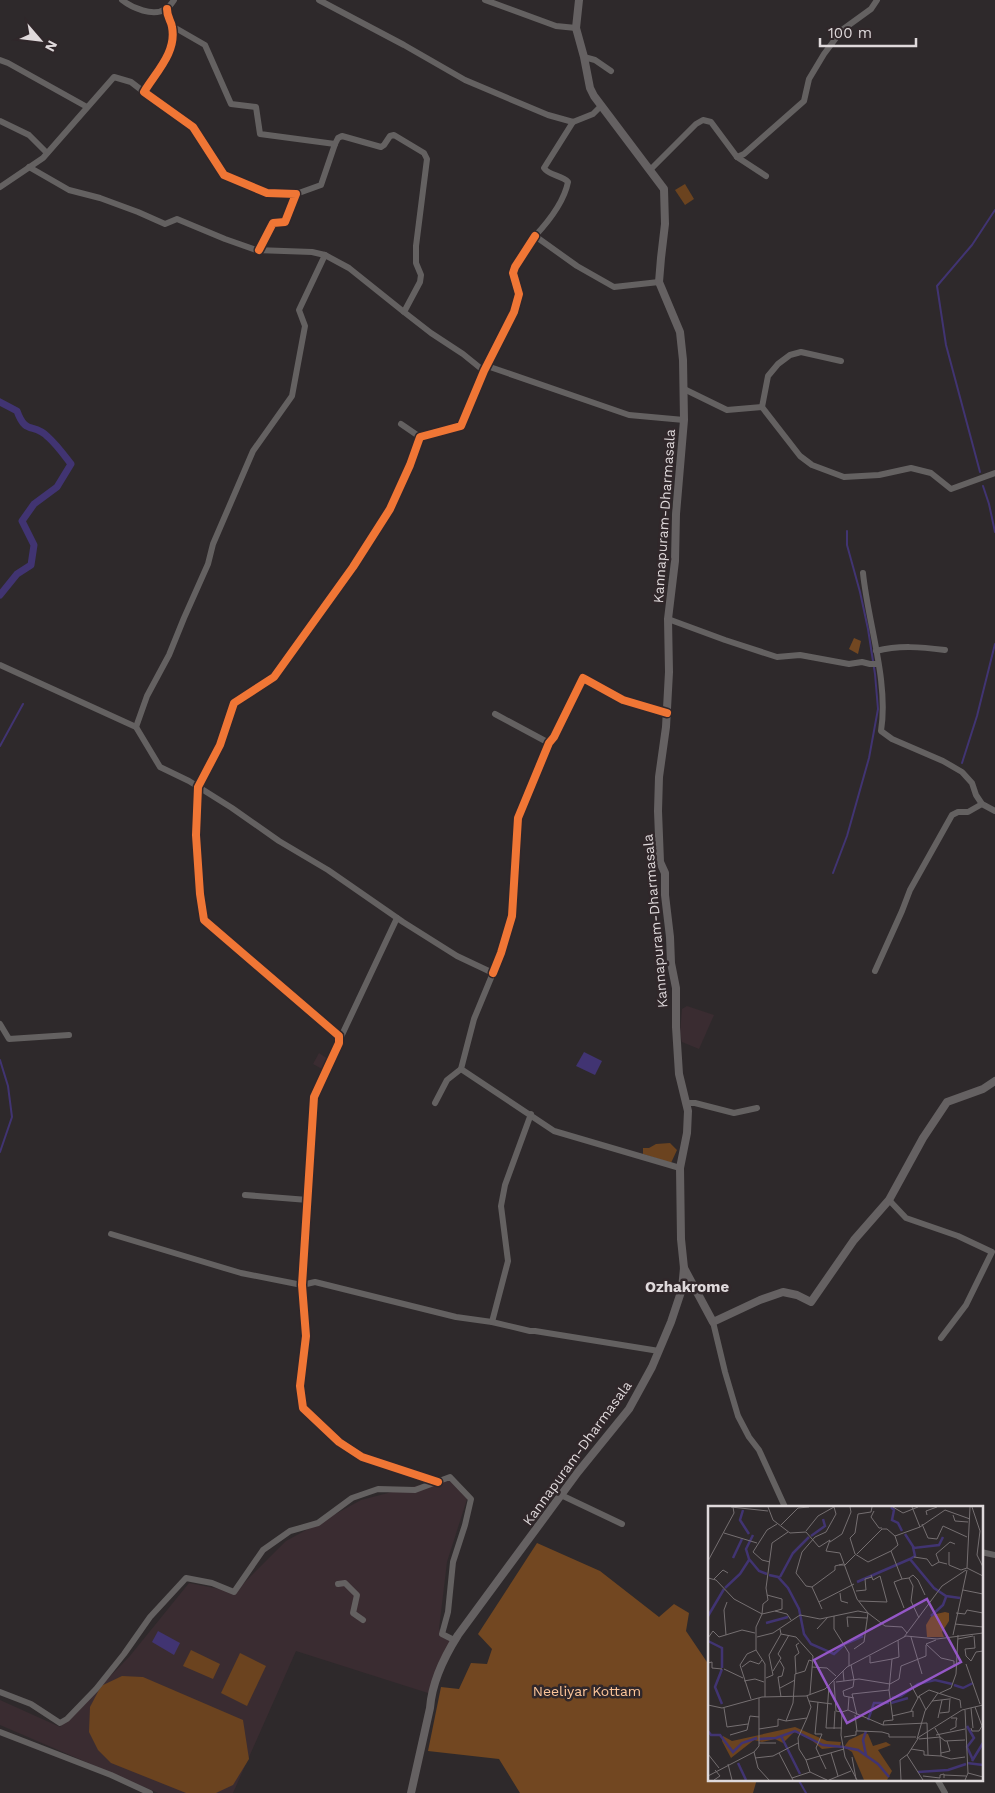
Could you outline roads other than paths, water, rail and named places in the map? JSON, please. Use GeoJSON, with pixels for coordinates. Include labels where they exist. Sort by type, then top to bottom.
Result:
{"type":"FeatureCollection","features":[{"type":"Feature","properties":{"kind":"main road","name":"Kannapuram-Dharmasala"},"geometry":{"type":"LineString","coordinates":[[411,1793],[430,1708],[431,1694],[438,1673],[454,1640],[578,1472],[629,1409],[641,1389],[671,1322],[682,1289],[684,1268],[681,1239],[680,1168],[687,1132],[688,1111],[679,1074],[676,988],[670,963],[665,873],[660,862],[658,811],[659,776],[665,744],[667,713],[669,672],[668,618],[675,561],[676,514],[684,420],[680,332],[660,282],[665,224],[664,189],[601,106],[590,88],[576,28],[579,0]]}},
{"type":"Feature","properties":{"kind":"main road"},"geometry":{"type":"LineString","coordinates":[[684,1268],[713,1322],[760,1300],[783,1292],[797,1295],[812,1302],[854,1240],[889,1200],[923,1138],[947,1102],[983,1089],[995,1081]]}},
{"type":"Feature","properties":{"kind":"street"},"geometry":{"type":"LineString","coordinates":[[122,0],[142,10],[158,12],[167,9],[174,0]]}},
{"type":"Feature","properties":{"kind":"street"},"geometry":{"type":"LineString","coordinates":[[319,0],[465,80],[548,115],[573,122]]}},
{"type":"Feature","properties":{"kind":"street"},"geometry":{"type":"LineString","coordinates":[[485,0],[556,26],[576,28]]}},
{"type":"Feature","properties":{"kind":"street"},"geometry":{"type":"LineString","coordinates":[[737,157],[744,154],[804,101],[809,79],[824,54],[842,30],[871,9],[877,0]]}},
{"type":"Feature","properties":{"kind":"street"},"geometry":{"type":"LineString","coordinates":[[167,9],[167,18],[172,26],[205,45],[231,104],[256,107],[260,134],[335,144]]}},
{"type":"Feature","properties":{"kind":"street"},"geometry":{"type":"LineString","coordinates":[[144,92],[169,54],[172,43],[172,26]]}},
{"type":"Feature","properties":{"kind":"street"},"geometry":{"type":"LineString","coordinates":[[584,57],[595,60],[611,71]]}},
{"type":"Feature","properties":{"kind":"street"},"geometry":{"type":"LineString","coordinates":[[0,60],[88,107]]}},
{"type":"Feature","properties":{"kind":"street"},"geometry":{"type":"LineString","coordinates":[[0,187],[47,153],[114,77],[131,82],[193,127],[224,175],[267,193],[296,194],[321,185],[335,144],[338,138],[342,136],[381,147],[390,136],[394,135],[424,153],[427,159],[416,246],[416,263],[421,276],[420,282],[404,312]]}},
{"type":"Feature","properties":{"kind":"street"},"geometry":{"type":"LineString","coordinates":[[401,424],[420,437],[461,426],[485,369],[514,312],[519,294],[513,273],[515,267],[559,205],[568,187],[568,182],[565,178],[546,172],[544,168],[573,122],[593,114],[601,106]]}},
{"type":"Feature","properties":{"kind":"street"},"geometry":{"type":"LineString","coordinates":[[650,170],[702,120],[711,122],[737,157],[766,176]]}},
{"type":"Feature","properties":{"kind":"street"},"geometry":{"type":"LineString","coordinates":[[0,121],[29,136],[47,153]]}},
{"type":"Feature","properties":{"kind":"street"},"geometry":{"type":"LineString","coordinates":[[29,167],[68,190],[100,198],[165,224],[177,219],[225,239],[259,250],[312,252],[325,255],[349,268],[431,333],[485,369],[629,415],[684,420]]}},
{"type":"Feature","properties":{"kind":"street"},"geometry":{"type":"LineString","coordinates":[[259,250],[273,222],[285,222],[296,194]]}},
{"type":"Feature","properties":{"kind":"street"},"geometry":{"type":"LineString","coordinates":[[536,236],[576,266],[614,287],[660,282]]}},
{"type":"Feature","properties":{"kind":"street"},"geometry":{"type":"LineString","coordinates":[[136,727],[147,696],[169,655],[208,564],[213,544],[253,451],[292,396],[305,326],[299,310],[325,255]]}},
{"type":"Feature","properties":{"kind":"street"},"geometry":{"type":"LineString","coordinates":[[841,361],[801,352],[790,355],[778,364],[768,376],[762,407],[800,456],[812,465],[844,477],[879,475],[911,468],[931,473],[951,489],[995,473]]}},
{"type":"Feature","properties":{"kind":"street"},"geometry":{"type":"LineString","coordinates":[[684,389],[728,410],[762,407]]}},
{"type":"Feature","properties":{"kind":"street"},"geometry":{"type":"LineString","coordinates":[[339,1040],[339,1036],[204,920],[200,894],[196,835],[198,787],[220,745],[234,703],[274,677],[353,567],[390,509],[410,465],[420,437]]}},
{"type":"Feature","properties":{"kind":"street"},"geometry":{"type":"LineString","coordinates":[[862,573],[878,664],[883,717],[881,731],[892,739],[943,761],[962,772],[972,783],[976,795],[982,804],[995,812]]}},
{"type":"Feature","properties":{"kind":"street"},"geometry":{"type":"LineString","coordinates":[[668,618],[725,640],[777,657],[800,655],[849,664],[862,662],[878,664]]}},
{"type":"Feature","properties":{"kind":"street"},"geometry":{"type":"LineString","coordinates":[[876,651],[916,646],[945,650]]}},
{"type":"Feature","properties":{"kind":"street"},"geometry":{"type":"LineString","coordinates":[[0,665],[136,727],[160,766],[232,808],[279,841],[328,870],[397,918],[457,956],[493,973]]}},
{"type":"Feature","properties":{"kind":"street"},"geometry":{"type":"LineString","coordinates":[[435,1103],[447,1080],[462,1069],[474,1019],[501,953],[512,916],[518,818],[550,743],[583,678],[623,700],[667,713]]}},
{"type":"Feature","properties":{"kind":"street"},"geometry":{"type":"LineString","coordinates":[[495,714],[550,743]]}},
{"type":"Feature","properties":{"kind":"street"},"geometry":{"type":"LineString","coordinates":[[875,971],[910,890],[952,815],[958,812],[968,812],[982,804]]}},
{"type":"Feature","properties":{"kind":"street"},"geometry":{"type":"LineString","coordinates":[[397,918],[314,1097],[302,1285],[306,1336],[300,1386],[304,1408],[339,1442],[362,1457],[438,1482]]}},
{"type":"Feature","properties":{"kind":"street"},"geometry":{"type":"LineString","coordinates":[[0,1024],[9,1039],[70,1035]]}},
{"type":"Feature","properties":{"kind":"street"},"geometry":{"type":"LineString","coordinates":[[462,1069],[554,1131],[680,1168]]}},
{"type":"Feature","properties":{"kind":"street"},"geometry":{"type":"LineString","coordinates":[[686,1103],[695,1103],[734,1113],[756,1108]]}},
{"type":"Feature","properties":{"kind":"street"},"geometry":{"type":"LineString","coordinates":[[492,1322],[508,1261],[501,1206],[502,1199],[531,1114]]}},
{"type":"Feature","properties":{"kind":"street"},"geometry":{"type":"LineString","coordinates":[[245,1195],[308,1200]]}},
{"type":"Feature","properties":{"kind":"street"},"geometry":{"type":"LineString","coordinates":[[889,1200],[906,1218],[958,1236],[992,1252],[966,1305],[941,1338]]}},
{"type":"Feature","properties":{"kind":"street"},"geometry":{"type":"LineString","coordinates":[[111,1234],[241,1273],[302,1285],[316,1282],[456,1317],[492,1322],[530,1331],[535,1330],[659,1351]]}},
{"type":"Feature","properties":{"kind":"street"},"geometry":{"type":"LineString","coordinates":[[713,1322],[724,1372],[738,1416],[748,1437],[759,1450],[785,1506]]}},
{"type":"Feature","properties":{"kind":"street"},"geometry":{"type":"LineString","coordinates":[[0,1692],[31,1704],[60,1723],[67,1719],[96,1689],[150,1617],[186,1578],[212,1583],[234,1592],[264,1550],[290,1531],[318,1523],[352,1498],[378,1489],[415,1490],[450,1477],[471,1499],[453,1562],[448,1612],[442,1634],[454,1640]]}},
{"type":"Feature","properties":{"kind":"street"},"geometry":{"type":"LineString","coordinates":[[561,1496],[622,1524]]}},
{"type":"Feature","properties":{"kind":"street"},"geometry":{"type":"LineString","coordinates":[[982,1552],[995,1555]]}},
{"type":"Feature","properties":{"kind":"street"},"geometry":{"type":"LineString","coordinates":[[338,1584],[345,1583],[357,1595],[353,1613],[363,1620]]}},
{"type":"Feature","properties":{"kind":"street"},"geometry":{"type":"LineString","coordinates":[[0,1732],[111,1775],[150,1793]]}},
{"type":"Feature","properties":{"kind":"street"},"geometry":{"type":"LineString","coordinates":[[938,1780],[945,1793]]}},
{"type":"Feature","properties":{"kind":"waterway"},"geometry":{"type":"LineString","coordinates":[[980,472],[946,345],[937,286],[972,245],[995,210]]}},
{"type":"Feature","properties":{"kind":"waterway"},"geometry":{"type":"LineString","coordinates":[[0,402],[17,411],[24,424],[48,437],[71,464],[57,487],[34,504],[22,521],[34,545],[31,565],[17,574],[0,595]]}},
{"type":"Feature","properties":{"kind":"waterway"},"geometry":{"type":"LineString","coordinates":[[983,486],[995,532]]}},
{"type":"Feature","properties":{"kind":"waterway"},"geometry":{"type":"LineString","coordinates":[[833,873],[847,836],[869,758],[878,709],[868,629],[847,545],[847,531]]}},
{"type":"Feature","properties":{"kind":"waterway"},"geometry":{"type":"LineString","coordinates":[[962,763],[977,716],[995,644]]}},
{"type":"Feature","properties":{"kind":"waterway"},"geometry":{"type":"LineString","coordinates":[[0,746],[23,704]]}},
{"type":"Feature","properties":{"kind":"waterway"},"geometry":{"type":"LineString","coordinates":[[0,1060],[8,1086],[12,1117],[0,1152]]}},
{"type":"Feature","properties":{"kind":"waterway"},"geometry":{"type":"LineString","coordinates":[[799,1780],[806,1793]]}},
{"type":"Feature","properties":{"kind":"district","name":"Ozhakrome"},"geometry":{"type":"Point","coordinates":[687,1287]}},
{"type":"Feature","properties":{"kind":"park label","name":"Neeliyar Kottam"},"geometry":{"type":"Point","coordinates":[587,1691]}}]}
